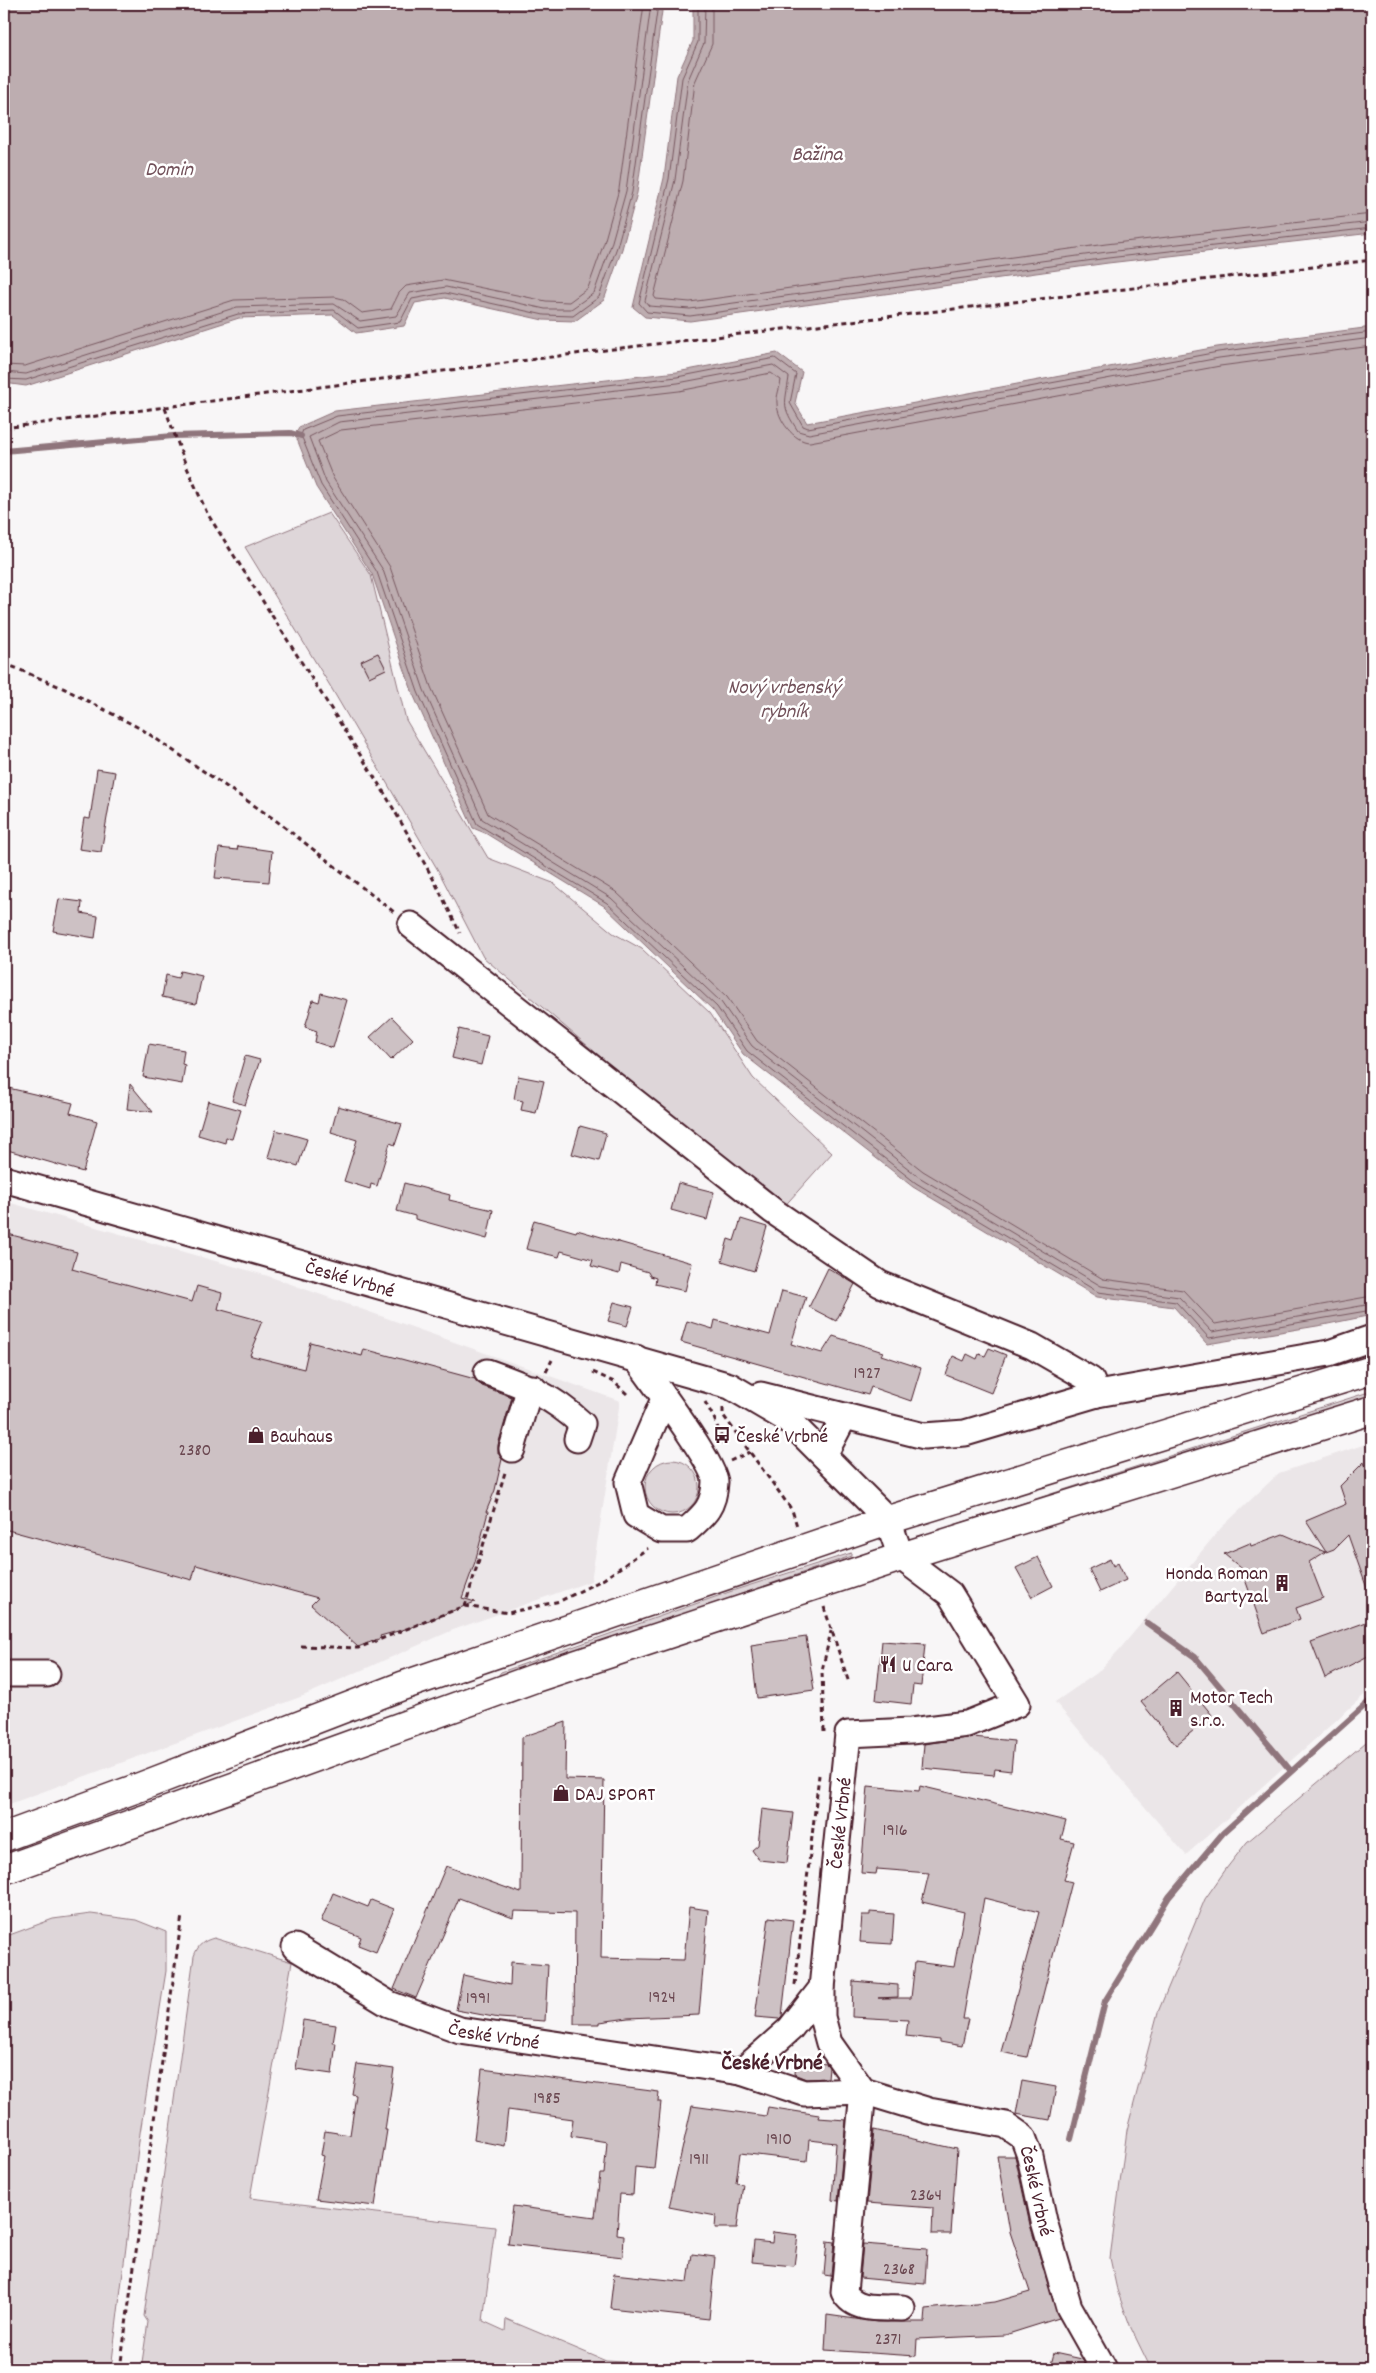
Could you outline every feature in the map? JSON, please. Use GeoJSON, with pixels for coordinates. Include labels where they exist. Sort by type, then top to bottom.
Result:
{"type":"FeatureCollection","features":[{"type":"Feature","properties":{"kind":"main road"},"geometry":{"type":"LineString","coordinates":[[4,1836],[140,1787],[402,1686],[888,1520],[1372,1370]]}},
{"type":"Feature","properties":{"kind":"main road"},"geometry":{"type":"LineString","coordinates":[[4,1870],[535,1678],[901,1557],[1372,1410]]}},
{"type":"Feature","properties":{"kind":"street"},"geometry":{"type":"LineString","coordinates":[[410,925],[773,1211],[880,1284],[1032,1346],[1091,1380],[1097,1394]]}},
{"type":"Feature","properties":{"kind":"street","name":"České Vrbné"},"geometry":{"type":"LineString","coordinates":[[4,1179],[636,1358],[722,1398],[788,1420],[888,1520],[901,1557],[950,1594],[1017,1704],[967,1724],[910,1731],[848,1734],[822,1988],[822,2017],[829,2043],[863,2091]]}},
{"type":"Feature","properties":{"kind":"street"},"geometry":{"type":"LineString","coordinates":[[722,1398],[844,1417],[924,1436],[957,1433],[1097,1394],[1330,1352],[1372,1338]]}},
{"type":"Feature","properties":{"kind":"street"},"geometry":{"type":"LineString","coordinates":[[636,1358],[690,1433],[715,1480],[709,1509],[687,1530],[662,1530],[636,1515],[628,1482],[664,1399]]}},
{"type":"Feature","properties":{"kind":"street"},"geometry":{"type":"LineString","coordinates":[[487,1372],[533,1388],[565,1408],[585,1428]]}},
{"type":"Feature","properties":{"kind":"street"},"geometry":{"type":"LineString","coordinates":[[512,1449],[527,1397],[533,1388]]}},
{"type":"Feature","properties":{"kind":"street"},"geometry":{"type":"LineString","coordinates":[[824,1455],[844,1417]]}},
{"type":"Feature","properties":{"kind":"street"},"geometry":{"type":"LineString","coordinates":[[4,1674],[47,1674]]}},
{"type":"Feature","properties":{"kind":"street"},"geometry":{"type":"LineString","coordinates":[[140,1787],[149,1817]]}},
{"type":"Feature","properties":{"kind":"street","name":"České Vrbné"},"geometry":{"type":"LineString","coordinates":[[295,1948],[389,2004],[460,2030],[741,2072],[804,2092],[863,2091],[929,2111],[1006,2125],[1023,2137],[1030,2156],[1044,2221],[1069,2307],[1104,2369]]}},
{"type":"Feature","properties":{"kind":"street"},"geometry":{"type":"LineString","coordinates":[[741,2072],[790,2029],[822,1988]]}},
{"type":"Feature","properties":{"kind":"street"},"geometry":{"type":"LineString","coordinates":[[863,2091],[844,2292],[849,2301],[860,2306],[902,2308]]}},
{"type":"Feature","properties":{"kind":"path"},"geometry":{"type":"LineString","coordinates":[[4,428],[613,349],[1372,260]]}},
{"type":"Feature","properties":{"kind":"path"},"geometry":{"type":"LineString","coordinates":[[165,408],[207,513],[385,794],[435,882],[463,941]]}},
{"type":"Feature","properties":{"kind":"path"},"geometry":{"type":"LineString","coordinates":[[4,663],[65,689],[143,730],[274,819],[410,925]]}},
{"type":"Feature","properties":{"kind":"path"},"geometry":{"type":"LineString","coordinates":[[546,1358],[560,1362]]}},
{"type":"Feature","properties":{"kind":"path"},"geometry":{"type":"LineString","coordinates":[[585,1370],[614,1382],[627,1394]]}},
{"type":"Feature","properties":{"kind":"path"},"geometry":{"type":"LineString","coordinates":[[750,1452],[730,1461],[714,1418],[705,1402],[722,1398],[723,1415],[750,1452],[792,1510],[798,1527]]}},
{"type":"Feature","properties":{"kind":"path"},"geometry":{"type":"LineString","coordinates":[[466,1606],[512,1449]]}},
{"type":"Feature","properties":{"kind":"path"},"geometry":{"type":"LineString","coordinates":[[302,1646],[358,1648],[466,1606],[508,1613],[560,1602],[604,1579],[647,1549],[662,1530]]}},
{"type":"Feature","properties":{"kind":"path"},"geometry":{"type":"LineString","coordinates":[[824,1604],[849,1683]]}},
{"type":"Feature","properties":{"kind":"path"},"geometry":{"type":"LineString","coordinates":[[823,1739],[822,1671],[831,1631]]}},
{"type":"Feature","properties":{"kind":"path"},"geometry":{"type":"LineString","coordinates":[[794,1990],[820,1768]]}},
{"type":"Feature","properties":{"kind":"path"},"geometry":{"type":"LineString","coordinates":[[120,2369],[182,1915]]}},
{"type":"Feature","properties":{"kind":"shaded area"},"geometry":{"type":"Polygon","coordinates":[[[329,513],[371,575],[406,720],[488,858],[553,883],[613,933],[642,949],[710,1013],[753,1078],[832,1153],[781,1210],[483,957],[439,872],[329,684],[245,547],[329,513]]]}},
{"type":"Feature","properties":{"kind":"shaded area"},"geometry":{"type":"Polygon","coordinates":[[[4,1201],[268,1276],[620,1401],[591,1581],[453,1630],[303,1696],[4,1806],[4,1201]]]}},
{"type":"Feature","properties":{"kind":"shaded area"},"geometry":{"type":"Polygon","coordinates":[[[1372,1391],[1372,1396],[945,1530],[948,1527],[1372,1391]]]}},
{"type":"Feature","properties":{"kind":"shaded area"},"geometry":{"type":"Polygon","coordinates":[[[1372,1442],[1372,1688],[1186,1855],[1055,1702],[1097,1673],[1119,1650],[1221,1528],[1279,1473],[1372,1442]]]}},
{"type":"Feature","properties":{"kind":"shaded area"},"geometry":{"type":"Polygon","coordinates":[[[672,1460],[682,1462],[691,1468],[697,1477],[699,1487],[697,1497],[691,1506],[682,1512],[672,1514],[662,1512],[653,1506],[647,1497],[645,1487],[647,1477],[653,1468],[662,1462],[672,1460]]]}},
{"type":"Feature","properties":{"kind":"shaded area"},"geometry":{"type":"Polygon","coordinates":[[[851,1553],[851,1556],[502,1677],[498,1676],[501,1672],[735,1590],[851,1553]]]}},
{"type":"Feature","properties":{"kind":"shaded area"},"geometry":{"type":"Polygon","coordinates":[[[1372,1737],[1372,2369],[1151,2369],[1131,2328],[1117,2290],[1110,2258],[1127,2130],[1158,2012],[1205,1899],[1247,1842],[1372,1737]]]}},
{"type":"Feature","properties":{"kind":"shaded area"},"geometry":{"type":"Polygon","coordinates":[[[91,1914],[136,1920],[166,1932],[166,1971],[140,2133],[111,2369],[4,2369],[4,1937],[53,1919],[91,1914]]]}},
{"type":"Feature","properties":{"kind":"shaded area"},"geometry":{"type":"Polygon","coordinates":[[[214,1938],[292,1962],[250,2198],[495,2227],[483,2321],[505,2331],[506,2319],[606,2361],[747,2369],[141,2369],[148,2322],[144,2316],[194,1956],[201,1944],[214,1938]]]}},
{"type":"Feature","properties":{"kind":"water","name":"Domin"},"geometry":{"type":"Polygon","coordinates":[[[4,4],[663,4],[637,193],[622,249],[604,300],[575,321],[543,320],[445,298],[415,303],[404,326],[356,333],[333,315],[239,318],[26,386],[4,383],[4,4]]]}},
{"type":"Feature","properties":{"kind":"water","name":"Bažina"},"geometry":{"type":"Polygon","coordinates":[[[693,4],[1372,4],[1372,233],[1108,263],[690,321],[645,317],[633,307],[664,178],[677,76],[693,41],[693,4]]]}},
{"type":"Feature","properties":{"kind":"water","name":"Nový vrbenský rybník"},"geometry":{"type":"Polygon","coordinates":[[[1372,327],[1372,1315],[1207,1344],[1174,1307],[1097,1297],[913,1187],[743,1054],[713,1010],[604,906],[485,833],[473,828],[413,694],[372,574],[316,487],[295,434],[299,427],[335,411],[677,372],[777,353],[802,372],[795,403],[807,423],[1217,347],[1372,327]]]}},
{"type":"Feature","properties":{"kind":"building"},"geometry":{"type":"Polygon","coordinates":[[[378,653],[386,669],[369,677],[361,661],[378,653]]]}},
{"type":"Feature","properties":{"kind":"building"},"geometry":{"type":"Polygon","coordinates":[[[97,769],[115,772],[101,852],[79,849],[84,818],[90,819],[97,769]]]}},
{"type":"Feature","properties":{"kind":"building"},"geometry":{"type":"Polygon","coordinates":[[[238,846],[272,851],[269,882],[215,878],[219,848],[237,850],[238,846]]]}},
{"type":"Feature","properties":{"kind":"building"},"geometry":{"type":"Polygon","coordinates":[[[59,899],[82,902],[81,913],[98,916],[95,938],[53,931],[59,899]]]}},
{"type":"Feature","properties":{"kind":"building"},"geometry":{"type":"Polygon","coordinates":[[[180,971],[202,976],[196,1004],[162,997],[166,975],[178,978],[180,971]]]}},
{"type":"Feature","properties":{"kind":"building"},"geometry":{"type":"Polygon","coordinates":[[[321,993],[347,1000],[333,1048],[315,1042],[317,1031],[305,1027],[313,1000],[319,1002],[321,993]]]}},
{"type":"Feature","properties":{"kind":"building"},"geometry":{"type":"Polygon","coordinates":[[[392,1017],[413,1039],[391,1060],[370,1037],[392,1017]]]}},
{"type":"Feature","properties":{"kind":"building"},"geometry":{"type":"Polygon","coordinates":[[[459,1029],[488,1036],[481,1065],[452,1058],[459,1029]]]}},
{"type":"Feature","properties":{"kind":"building"},"geometry":{"type":"Polygon","coordinates":[[[149,1044],[184,1050],[182,1064],[185,1065],[182,1084],[143,1077],[149,1044]]]}},
{"type":"Feature","properties":{"kind":"building"},"geometry":{"type":"Polygon","coordinates":[[[245,1056],[260,1060],[245,1105],[232,1101],[245,1056]]]}},
{"type":"Feature","properties":{"kind":"building"},"geometry":{"type":"Polygon","coordinates":[[[518,1076],[544,1081],[536,1113],[521,1110],[523,1101],[514,1099],[518,1076]]]}},
{"type":"Feature","properties":{"kind":"building"},"geometry":{"type":"Polygon","coordinates":[[[130,1084],[153,1112],[127,1109],[130,1084]]]}},
{"type":"Feature","properties":{"kind":"building"},"geometry":{"type":"Polygon","coordinates":[[[4,1087],[73,1103],[70,1113],[97,1121],[83,1172],[4,1149],[4,1087]]]}},
{"type":"Feature","properties":{"kind":"building"},"geometry":{"type":"Polygon","coordinates":[[[208,1101],[241,1110],[232,1139],[226,1138],[225,1143],[198,1135],[208,1101]]]}},
{"type":"Feature","properties":{"kind":"building"},"geometry":{"type":"Polygon","coordinates":[[[338,1106],[402,1124],[395,1145],[390,1143],[377,1186],[371,1184],[370,1189],[344,1181],[357,1140],[331,1132],[338,1106]]]}},
{"type":"Feature","properties":{"kind":"building"},"geometry":{"type":"Polygon","coordinates":[[[580,1126],[606,1133],[599,1161],[572,1154],[580,1126]]]}},
{"type":"Feature","properties":{"kind":"building"},"geometry":{"type":"Polygon","coordinates":[[[276,1130],[307,1139],[298,1166],[268,1157],[276,1130]]]}},
{"type":"Feature","properties":{"kind":"building"},"geometry":{"type":"Polygon","coordinates":[[[404,1183],[450,1195],[449,1200],[493,1210],[487,1239],[415,1219],[415,1216],[397,1211],[404,1183]]]}},
{"type":"Feature","properties":{"kind":"building"},"geometry":{"type":"Polygon","coordinates":[[[678,1183],[714,1192],[707,1220],[671,1210],[678,1183]]]}},
{"type":"Feature","properties":{"kind":"building"},"geometry":{"type":"Polygon","coordinates":[[[741,1219],[767,1227],[754,1271],[722,1261],[728,1239],[734,1241],[741,1219]]]}},
{"type":"Feature","properties":{"kind":"building"},"geometry":{"type":"Polygon","coordinates":[[[534,1220],[576,1232],[577,1230],[692,1263],[685,1291],[655,1284],[656,1278],[650,1276],[648,1272],[621,1264],[619,1274],[591,1266],[593,1260],[561,1251],[559,1257],[526,1249],[534,1220]]]}},
{"type":"Feature","properties":{"kind":"building","name":"Bauhaus"},"geometry":{"type":"Polygon","coordinates":[[[4,1233],[77,1252],[72,1269],[107,1279],[192,1302],[197,1286],[222,1293],[218,1309],[262,1321],[250,1355],[252,1356],[304,1369],[310,1342],[362,1356],[364,1349],[475,1379],[482,1386],[512,1397],[498,1445],[498,1453],[502,1459],[495,1490],[486,1512],[488,1512],[475,1562],[462,1598],[475,1602],[409,1628],[380,1636],[381,1638],[358,1647],[311,1605],[318,1598],[196,1565],[192,1580],[4,1529],[4,1233]]]}},
{"type":"Feature","properties":{"kind":"building"},"geometry":{"type":"Polygon","coordinates":[[[828,1268],[855,1284],[836,1321],[809,1307],[828,1268]]]}},
{"type":"Feature","properties":{"kind":"building"},"geometry":{"type":"Polygon","coordinates":[[[782,1291],[806,1297],[791,1344],[822,1353],[833,1336],[883,1352],[881,1355],[921,1368],[911,1401],[871,1387],[868,1395],[681,1342],[687,1321],[713,1329],[715,1320],[770,1335],[782,1291]]]}},
{"type":"Feature","properties":{"kind":"building"},"geometry":{"type":"Polygon","coordinates":[[[614,1302],[633,1307],[627,1326],[608,1321],[614,1302]]]}},
{"type":"Feature","properties":{"kind":"building"},"geometry":{"type":"Polygon","coordinates":[[[989,1348],[1006,1355],[991,1393],[946,1375],[953,1356],[964,1361],[967,1354],[977,1359],[979,1354],[985,1356],[989,1348]]]}},
{"type":"Feature","properties":{"kind":"building"},"geometry":{"type":"Polygon","coordinates":[[[1364,1462],[1372,1484],[1372,1597],[1370,1597],[1348,1535],[1334,1549],[1326,1552],[1306,1521],[1346,1504],[1340,1486],[1364,1462]]]}},
{"type":"Feature","properties":{"kind":"building","name":"Honda Roman Bartyzal"},"geometry":{"type":"Polygon","coordinates":[[[1283,1534],[1325,1552],[1309,1562],[1323,1598],[1296,1608],[1300,1619],[1264,1633],[1241,1568],[1224,1554],[1250,1543],[1251,1546],[1283,1534]]]}},
{"type":"Feature","properties":{"kind":"building"},"geometry":{"type":"Polygon","coordinates":[[[1038,1557],[1053,1586],[1032,1597],[1016,1568],[1038,1557]]]}},
{"type":"Feature","properties":{"kind":"building"},"geometry":{"type":"Polygon","coordinates":[[[1110,1559],[1113,1566],[1118,1563],[1126,1580],[1100,1592],[1089,1569],[1110,1559]]]}},
{"type":"Feature","properties":{"kind":"building"},"geometry":{"type":"Polygon","coordinates":[[[1372,1620],[1372,1654],[1325,1678],[1311,1642],[1372,1620]]]}},
{"type":"Feature","properties":{"kind":"building"},"geometry":{"type":"Polygon","coordinates":[[[806,1637],[814,1690],[757,1698],[751,1645],[806,1637]]]}},
{"type":"Feature","properties":{"kind":"building"},"geometry":{"type":"Polygon","coordinates":[[[882,1641],[925,1644],[921,1686],[913,1685],[911,1704],[876,1700],[882,1641]]]}},
{"type":"Feature","properties":{"kind":"building","name":"Motor Tech s.r.o."},"geometry":{"type":"Polygon","coordinates":[[[1177,1672],[1212,1715],[1176,1745],[1141,1702],[1177,1672]]]}},
{"type":"Feature","properties":{"kind":"building"},"geometry":{"type":"Polygon","coordinates":[[[566,1722],[565,1779],[604,1780],[601,1958],[684,1960],[689,1907],[708,1910],[699,2015],[628,2018],[600,2022],[600,2024],[574,2024],[575,1913],[514,1911],[513,1918],[459,1898],[416,1998],[394,1989],[446,1866],[521,1893],[522,1737],[566,1722]]]}},
{"type":"Feature","properties":{"kind":"building"},"geometry":{"type":"Polygon","coordinates":[[[973,1737],[1014,1741],[1011,1771],[995,1769],[994,1775],[922,1768],[924,1744],[973,1737]]]}},
{"type":"Feature","properties":{"kind":"building"},"geometry":{"type":"Polygon","coordinates":[[[868,1786],[919,1791],[920,1786],[1066,1821],[1061,1839],[1074,1842],[1064,1880],[1072,1882],[1027,2057],[1001,2052],[1039,1912],[984,1898],[963,2019],[968,2019],[962,2046],[940,2042],[940,2040],[906,2036],[908,2020],[852,2017],[853,1981],[898,1985],[898,1997],[878,1998],[911,1998],[915,1962],[954,1967],[964,1912],[922,1902],[929,1873],[877,1869],[876,1874],[861,1873],[868,1786]]]}},
{"type":"Feature","properties":{"kind":"building"},"geometry":{"type":"Polygon","coordinates":[[[762,1809],[793,1813],[787,1863],[759,1860],[752,1850],[758,1845],[762,1809]]]}},
{"type":"Feature","properties":{"kind":"building"},"geometry":{"type":"Polygon","coordinates":[[[333,1893],[368,1907],[371,1900],[394,1909],[376,1952],[358,1945],[361,1937],[321,1921],[333,1893]]]}},
{"type":"Feature","properties":{"kind":"building"},"geometry":{"type":"Polygon","coordinates":[[[870,1912],[894,1914],[892,1944],[860,1942],[862,1915],[870,1915],[870,1912]]]}},
{"type":"Feature","properties":{"kind":"building"},"geometry":{"type":"Polygon","coordinates":[[[769,1917],[793,1920],[782,2016],[779,2019],[755,2017],[769,1917]]]}},
{"type":"Feature","properties":{"kind":"building"},"geometry":{"type":"Polygon","coordinates":[[[511,1962],[548,1965],[545,2021],[499,2018],[456,2010],[463,1975],[510,1985],[511,1962]]]}},
{"type":"Feature","properties":{"kind":"building"},"geometry":{"type":"Polygon","coordinates":[[[303,2020],[336,2025],[333,2043],[336,2043],[332,2074],[296,2069],[303,2020]]]}},
{"type":"Feature","properties":{"kind":"building"},"geometry":{"type":"Polygon","coordinates":[[[795,2060],[826,2064],[829,2067],[828,2078],[806,2079],[794,2074],[795,2060]]]}},
{"type":"Feature","properties":{"kind":"building"},"geometry":{"type":"Polygon","coordinates":[[[357,2064],[394,2069],[375,2206],[316,2199],[324,2156],[321,2155],[325,2131],[350,2135],[356,2095],[352,2094],[357,2064]]]}},
{"type":"Feature","properties":{"kind":"building"},"geometry":{"type":"Polygon","coordinates":[[[482,2069],[659,2092],[658,2102],[661,2102],[654,2169],[635,2167],[633,2195],[620,2194],[617,2234],[624,2235],[623,2257],[508,2244],[513,2206],[595,2217],[600,2174],[604,2174],[607,2142],[571,2136],[573,2119],[508,2110],[504,2146],[474,2140],[482,2069]]]}},
{"type":"Feature","properties":{"kind":"building"},"geometry":{"type":"Polygon","coordinates":[[[1022,2081],[1056,2087],[1050,2120],[1016,2114],[1022,2081]]]}},
{"type":"Feature","properties":{"kind":"building"},"geometry":{"type":"Polygon","coordinates":[[[692,2106],[766,2116],[768,2107],[819,2115],[818,2118],[846,2120],[838,2201],[832,2200],[836,2143],[809,2140],[807,2161],[740,2153],[736,2183],[743,2184],[737,2228],[715,2228],[716,2216],[669,2207],[692,2106]]]}},
{"type":"Feature","properties":{"kind":"building"},"geometry":{"type":"Polygon","coordinates":[[[874,2130],[957,2149],[951,2234],[932,2234],[933,2208],[867,2203],[874,2130]]]}},
{"type":"Feature","properties":{"kind":"building"},"geometry":{"type":"Polygon","coordinates":[[[997,2156],[1015,2156],[1030,2225],[1059,2318],[1005,2335],[917,2339],[916,2356],[825,2350],[827,2315],[877,2322],[925,2322],[926,2309],[995,2302],[1030,2292],[1010,2232],[997,2156]]]}},
{"type":"Feature","properties":{"kind":"building"},"geometry":{"type":"Polygon","coordinates":[[[773,2232],[798,2235],[794,2266],[752,2262],[754,2241],[772,2243],[773,2232]]]}},
{"type":"Feature","properties":{"kind":"building"},"geometry":{"type":"Polygon","coordinates":[[[827,2241],[834,2242],[831,2276],[824,2275],[827,2241]]]}},
{"type":"Feature","properties":{"kind":"building"},"geometry":{"type":"Polygon","coordinates":[[[863,2244],[927,2249],[925,2284],[860,2278],[863,2244]]]}},
{"type":"Feature","properties":{"kind":"building"},"geometry":{"type":"Polygon","coordinates":[[[692,2254],[715,2257],[709,2319],[610,2308],[614,2274],[688,2282],[692,2254]]]}},
{"type":"Feature","properties":{"kind":"building"},"geometry":{"type":"Polygon","coordinates":[[[1054,2353],[1082,2359],[1088,2369],[1050,2369],[1054,2353]]]}},
{"type":"Feature","properties":{"kind":"waterway"},"geometry":{"type":"LineString","coordinates":[[4,451],[173,436],[291,433],[301,436]]}},
{"type":"Feature","properties":{"kind":"waterway"},"geometry":{"type":"LineString","coordinates":[[1147,1623],[1195,1657],[1291,1771]]}},
{"type":"Feature","properties":{"kind":"waterway"},"geometry":{"type":"LineString","coordinates":[[1071,2139],[1105,2001],[1169,1897],[1223,1833],[1372,1699]]}},
{"type":"Feature","properties":{"kind":"place","name":"Bauhaus"},"geometry":{"type":"Point","coordinates":[256,1435]}},
{"type":"Feature","properties":{"kind":"place","name":"České Vrbné"},"geometry":{"type":"Point","coordinates":[722,1435]}},
{"type":"Feature","properties":{"kind":"place","name":"Honda Roman Bartyzal"},"geometry":{"type":"Point","coordinates":[1282,1583]}},
{"type":"Feature","properties":{"kind":"place","name":"U Cara"},"geometry":{"type":"Point","coordinates":[888,1664]}},
{"type":"Feature","properties":{"kind":"place","name":"Motor Tech s.r.o."},"geometry":{"type":"Point","coordinates":[1176,1708]}},
{"type":"Feature","properties":{"kind":"place","name":"DAJ SPORT"},"geometry":{"type":"Point","coordinates":[561,1793]}},
{"type":"Feature","properties":{"kind":"district","name":"České Vrbné"},"geometry":{"type":"Point","coordinates":[772,2061]}}]}
